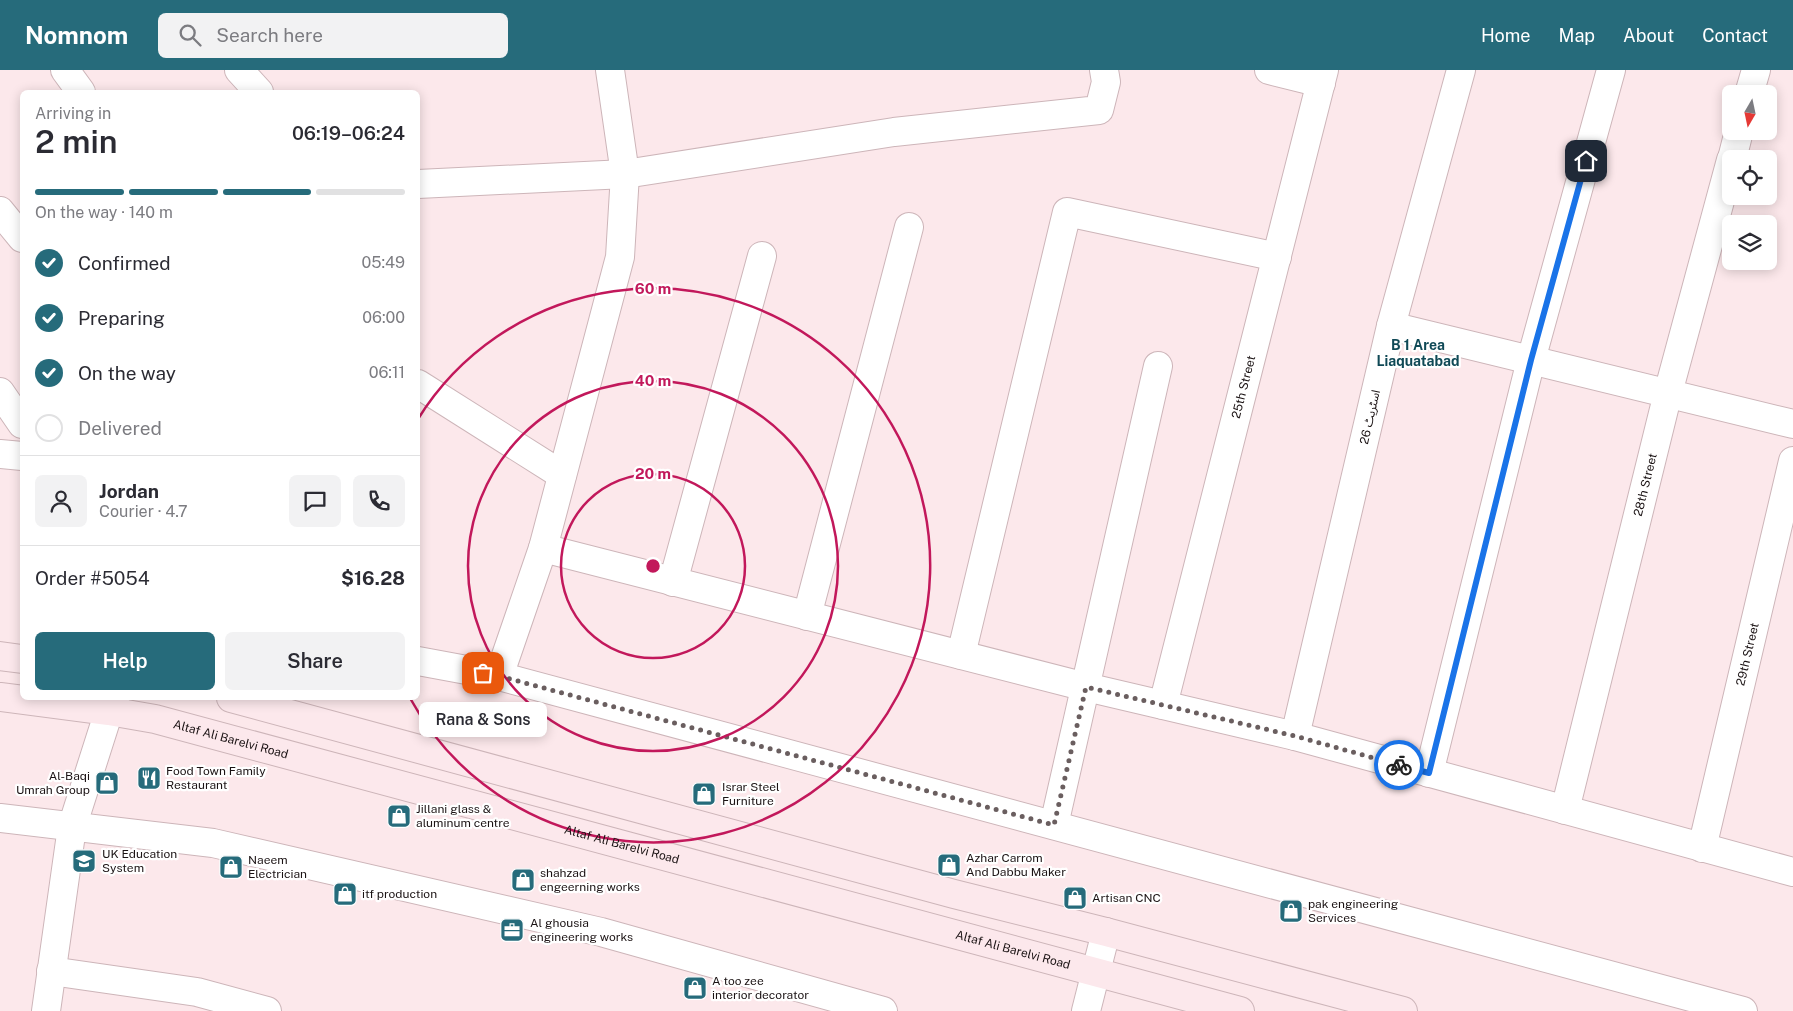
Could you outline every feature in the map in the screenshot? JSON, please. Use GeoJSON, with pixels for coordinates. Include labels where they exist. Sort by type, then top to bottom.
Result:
{"type":"FeatureCollection","features":[{"type":"Feature","properties":{"kind":"main road"},"geometry":{"type":"LineString","coordinates":[[0,656],[20,659]]}},
{"type":"Feature","properties":{"kind":"main road","name":"Altaf Ali Barelvi Road"},"geometry":{"type":"LineString","coordinates":[[0,697],[20,698]]}},
{"type":"Feature","properties":{"kind":"main road","name":"Altaf Ali Barelvi Road"},"geometry":{"type":"LineString","coordinates":[[48,700],[112,704],[165,722],[1240,1011]]}},
{"type":"Feature","properties":{"kind":"main road"},"geometry":{"type":"LineString","coordinates":[[238,700],[935,888],[1403,1011]]}},
{"type":"Feature","properties":{"kind":"street"},"geometry":{"type":"LineString","coordinates":[[64,70],[79,90]]}},
{"type":"Feature","properties":{"kind":"street"},"geometry":{"type":"LineString","coordinates":[[239,70],[257,90]]}},
{"type":"Feature","properties":{"kind":"street"},"geometry":{"type":"LineString","coordinates":[[499,676],[543,548],[620,257],[625,174],[610,70]]}},
{"type":"Feature","properties":{"kind":"street"},"geometry":{"type":"LineString","coordinates":[[420,184],[625,174],[894,132],[1099,110],[1106,82],[1104,70]]}},
{"type":"Feature","properties":{"kind":"street"},"geometry":{"type":"LineString","coordinates":[[1269,70],[1322,77]]}},
{"type":"Feature","properties":{"kind":"street","name":"اسٹریٹ 26"},"geometry":{"type":"LineString","coordinates":[[1295,736],[1391,326],[1461,70]]}},
{"type":"Feature","properties":{"kind":"street"},"geometry":{"type":"LineString","coordinates":[[1429,773],[1531,360],[1612,70]]}},
{"type":"Feature","properties":{"kind":"street"},"geometry":{"type":"LineString","coordinates":[[1752,85],[1756,70]]}},
{"type":"Feature","properties":{"kind":"street","name":"25th Street"},"geometry":{"type":"LineString","coordinates":[[1163,705],[1322,77]]}},
{"type":"Feature","properties":{"kind":"street","name":"28th Street"},"geometry":{"type":"LineString","coordinates":[[1565,810],[1668,394],[1722,193]]}},
{"type":"Feature","properties":{"kind":"street"},"geometry":{"type":"LineString","coordinates":[[0,210],[20,235]]}},
{"type":"Feature","properties":{"kind":"street"},"geometry":{"type":"LineString","coordinates":[[961,655],[1067,212],[1276,258]]}},
{"type":"Feature","properties":{"kind":"street"},"geometry":{"type":"LineString","coordinates":[[807,616],[909,227]]}},
{"type":"Feature","properties":{"kind":"street"},"geometry":{"type":"LineString","coordinates":[[673,582],[762,256]]}},
{"type":"Feature","properties":{"kind":"street"},"geometry":{"type":"LineString","coordinates":[[1391,326],[1793,424]]}},
{"type":"Feature","properties":{"kind":"street"},"geometry":{"type":"LineString","coordinates":[[1054,825],[1158,366]]}},
{"type":"Feature","properties":{"kind":"street"},"geometry":{"type":"LineString","coordinates":[[420,385],[562,474]]}},
{"type":"Feature","properties":{"kind":"street"},"geometry":{"type":"LineString","coordinates":[[0,392],[20,421]]}},
{"type":"Feature","properties":{"kind":"street"},"geometry":{"type":"LineString","coordinates":[[0,454],[20,456]]}},
{"type":"Feature","properties":{"kind":"street","name":"29th Street"},"geometry":{"type":"LineString","coordinates":[[1702,848],[1793,460]]}},
{"type":"Feature","properties":{"kind":"street"},"geometry":{"type":"LineString","coordinates":[[543,548],[1086,687],[1295,736],[1793,872]]}},
{"type":"Feature","properties":{"kind":"street"},"geometry":{"type":"LineString","coordinates":[[420,662],[499,676],[1743,1011]]}},
{"type":"Feature","properties":{"kind":"street"},"geometry":{"type":"LineString","coordinates":[[46,1011],[72,828],[112,704]]}},
{"type":"Feature","properties":{"kind":"street"},"geometry":{"type":"LineString","coordinates":[[0,818],[213,844],[601,932],[883,1011]]}},
{"type":"Feature","properties":{"kind":"street"},"geometry":{"type":"LineString","coordinates":[[1086,1011],[1106,932]]}},
{"type":"Feature","properties":{"kind":"street"},"geometry":{"type":"LineString","coordinates":[[52,971],[196,1002],[267,1011]]}},
{"type":"Feature","properties":{"kind":"way so far"},"geometry":{"type":"LineString","coordinates":[[483,673],[1054,825],[1086,687],[1295,736],[1399,765]]}},
{"type":"Feature","properties":{"kind":"place","name":"Rana & Sons"},"geometry":{"type":"Point","coordinates":[483,673]}},
{"type":"Feature","properties":{"kind":"place","name":"Food Town Family Restaurant"},"geometry":{"type":"Point","coordinates":[149,778]}},
{"type":"Feature","properties":{"kind":"place","name":"Al-Baqi Umrah Group"},"geometry":{"type":"Point","coordinates":[107,783]}},
{"type":"Feature","properties":{"kind":"place","name":"Israr Steel Furniture"},"geometry":{"type":"Point","coordinates":[704,794]}},
{"type":"Feature","properties":{"kind":"place","name":"Jillani glass & aluminum centre"},"geometry":{"type":"Point","coordinates":[399,816]}},
{"type":"Feature","properties":{"kind":"place","name":"UK Education System"},"geometry":{"type":"Point","coordinates":[84,861]}},
{"type":"Feature","properties":{"kind":"place","name":"Azhar Carrom And Dabbu Maker"},"geometry":{"type":"Point","coordinates":[949,865]}},
{"type":"Feature","properties":{"kind":"place","name":"Naeem Electrician"},"geometry":{"type":"Point","coordinates":[231,867]}},
{"type":"Feature","properties":{"kind":"place","name":"shahzad engeerning works"},"geometry":{"type":"Point","coordinates":[523,880]}},
{"type":"Feature","properties":{"kind":"place","name":"itf production"},"geometry":{"type":"Point","coordinates":[345,894]}},
{"type":"Feature","properties":{"kind":"place","name":"Artisan CNC"},"geometry":{"type":"Point","coordinates":[1075,898]}},
{"type":"Feature","properties":{"kind":"place","name":"pak engineering Services"},"geometry":{"type":"Point","coordinates":[1291,911]}},
{"type":"Feature","properties":{"kind":"place","name":"Al ghousia engineering works"},"geometry":{"type":"Point","coordinates":[512,930]}},
{"type":"Feature","properties":{"kind":"place","name":"A too zee interior decorator"},"geometry":{"type":"Point","coordinates":[695,988]}},
{"type":"Feature","properties":{"kind":"district","name":"B 1 Area Liaquatabad"},"geometry":{"type":"Point","coordinates":[1418,354]}},
{"type":"Feature","properties":{"kind":"route"},"geometry":{"type":"LineString","coordinates":[[1399,765],[1429,773],[1531,360],[1586,161]]}}]}
